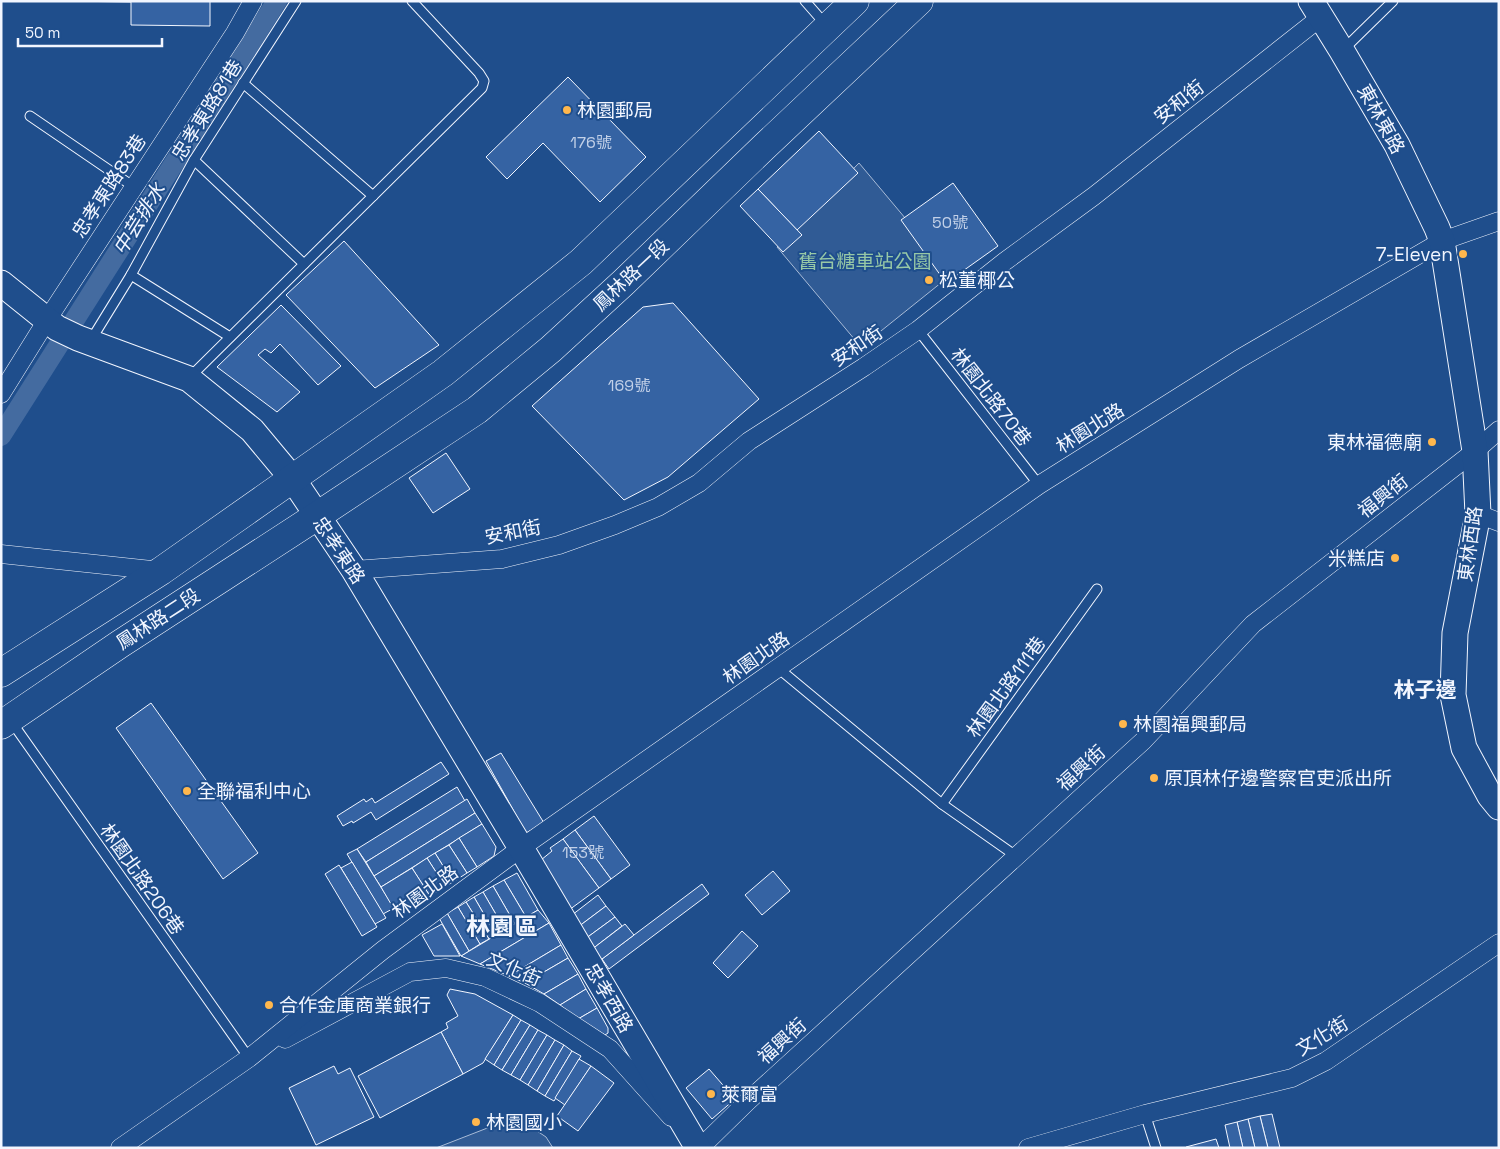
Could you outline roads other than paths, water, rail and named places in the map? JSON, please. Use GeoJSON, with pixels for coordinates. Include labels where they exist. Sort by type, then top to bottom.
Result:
{"type":"FeatureCollection","features":[{"type":"Feature","properties":{"kind":"main road"},"geometry":{"type":"LineString","coordinates":[[292,478],[443,373],[581,262],[855,1]]}},
{"type":"Feature","properties":{"kind":"main road","name":"鳳林路一段"},"geometry":{"type":"LineString","coordinates":[[317,516],[477,410],[550,349],[624,282],[765,146],[920,1]]}},
{"type":"Feature","properties":{"kind":"main road","name":"鳳林路二段"},"geometry":{"type":"LineString","coordinates":[[1,673],[161,571],[292,478]]}},
{"type":"Feature","properties":{"kind":"main road","name":"鳳林路二段"},"geometry":{"type":"LineString","coordinates":[[5,722],[120,644],[317,516]]}},
{"type":"Feature","properties":{"kind":"street","name":"忠孝東路83巷"},"geometry":{"type":"LineString","coordinates":[[1,394],[68,332],[134,188],[254,1]]}},
{"type":"Feature","properties":{"kind":"street","name":"東林東路"},"geometry":{"type":"LineString","coordinates":[[1316,9],[1397,145],[1442,241]]}},
{"type":"Feature","properties":{"kind":"street","name":"安和街"},"geometry":{"type":"LineString","coordinates":[[354,570],[502,559],[559,544],[615,525],[658,507],[699,483],[749,441],[918,330],[1004,262],[1094,196],[1316,9]]}},
{"type":"Feature","properties":{"kind":"street","name":"林園北路"},"geometry":{"type":"LineString","coordinates":[[120,1148],[249,1058],[383,950],[521,848],[1039,485],[1239,359],[1442,241],[1499,222]]}},
{"type":"Feature","properties":{"kind":"street","name":"東林西路"},"geometry":{"type":"LineString","coordinates":[[1442,241],[1474,452],[1488,518],[1455,633],[1453,695],[1464,748],[1490,796],[1499,807]]}},
{"type":"Feature","properties":{"kind":"street","name":"忠孝東路"},"geometry":{"type":"LineString","coordinates":[[1,282],[68,332],[189,378],[252,430],[292,478],[354,570],[521,848]]}},
{"type":"Feature","properties":{"kind":"street","name":"福興街"},"geometry":{"type":"LineString","coordinates":[[698,1148],[1143,741],[1253,624],[1474,452],[1499,430]]}},
{"type":"Feature","properties":{"kind":"street"},"geometry":{"type":"LineString","coordinates":[[1,554],[161,571]]}},
{"type":"Feature","properties":{"kind":"street","name":"忠孝西路"},"geometry":{"type":"LineString","coordinates":[[521,848],[698,1148]]}},
{"type":"Feature","properties":{"kind":"street","name":"文化街"},"geometry":{"type":"LineString","coordinates":[[1028,1148],[1145,1114],[1292,1078],[1326,1062],[1499,943]]}},
{"type":"Feature","properties":{"kind":"street","name":"文化街"},"geometry":{"type":"LineString","coordinates":[[249,1058],[410,972],[446,968],[485,977],[540,1003],[610,1049],[698,1148]]}},
{"type":"Feature","properties":{"kind":"lane","name":"忠孝東路81巷"},"geometry":{"type":"LineString","coordinates":[[68,332],[131,275],[194,160],[296,1]]}},
{"type":"Feature","properties":{"kind":"lane"},"geometry":{"type":"LineString","coordinates":[[189,378],[482,88],[484,81],[412,1]]}},
{"type":"Feature","properties":{"kind":"lane"},"geometry":{"type":"LineString","coordinates":[[805,1],[828,27]]}},
{"type":"Feature","properties":{"kind":"lane"},"geometry":{"type":"LineString","coordinates":[[1342,51],[1394,1]]}},
{"type":"Feature","properties":{"kind":"lane"},"geometry":{"type":"LineString","coordinates":[[243,83],[373,196]]}},
{"type":"Feature","properties":{"kind":"lane"},"geometry":{"type":"LineString","coordinates":[[30,116],[134,188]]}},
{"type":"Feature","properties":{"kind":"lane"},"geometry":{"type":"LineString","coordinates":[[194,160],[304,264]]}},
{"type":"Feature","properties":{"kind":"lane"},"geometry":{"type":"LineString","coordinates":[[131,275],[230,337]]}},
{"type":"Feature","properties":{"kind":"lane","name":"林園北路70巷"},"geometry":{"type":"LineString","coordinates":[[918,330],[1039,485]]}},
{"type":"Feature","properties":{"kind":"lane","name":"林園北路111巷"},"geometry":{"type":"LineString","coordinates":[[942,804],[1097,589]]}},
{"type":"Feature","properties":{"kind":"lane"},"geometry":{"type":"LineString","coordinates":[[778,668],[942,804],[1016,856]]}},
{"type":"Feature","properties":{"kind":"lane","name":"林園北路206巷"},"geometry":{"type":"LineString","coordinates":[[5,722],[249,1058]]}},
{"type":"Feature","properties":{"kind":"lane"},"geometry":{"type":"LineString","coordinates":[[1145,1114],[1156,1148]]}},
{"type":"Feature","properties":{"kind":"waterway","name":"中芸排水"},"geometry":{"type":"LineString","coordinates":[[1,436],[277,1]]}},
{"type":"Feature","properties":{"kind":"place","name":"林園郵局"},"geometry":{"type":"Point","coordinates":[567,110]}},
{"type":"Feature","properties":{"kind":"place","name":"7-Eleven"},"geometry":{"type":"Point","coordinates":[1463,254]}},
{"type":"Feature","properties":{"kind":"place","name":"松董椰公"},"geometry":{"type":"Point","coordinates":[929,280]}},
{"type":"Feature","properties":{"kind":"place","name":"東林福德廟"},"geometry":{"type":"Point","coordinates":[1432,442]}},
{"type":"Feature","properties":{"kind":"place","name":"米糕店"},"geometry":{"type":"Point","coordinates":[1395,558]}},
{"type":"Feature","properties":{"kind":"place","name":"林園福興郵局"},"geometry":{"type":"Point","coordinates":[1123,724]}},
{"type":"Feature","properties":{"kind":"place","name":"原頂林仔邊警察官吏派出所"},"geometry":{"type":"Point","coordinates":[1154,778]}},
{"type":"Feature","properties":{"kind":"place","name":"全聯福利中心"},"geometry":{"type":"Point","coordinates":[187,791]}},
{"type":"Feature","properties":{"kind":"place","name":"合作金庫商業銀行"},"geometry":{"type":"Point","coordinates":[269,1005]}},
{"type":"Feature","properties":{"kind":"place","name":"萊爾富"},"geometry":{"type":"Point","coordinates":[711,1094]}},
{"type":"Feature","properties":{"kind":"place","name":"林園國小"},"geometry":{"type":"Point","coordinates":[476,1122]}},
{"type":"Feature","properties":{"kind":"district","name":"林子邊"},"geometry":{"type":"Point","coordinates":[1425,689]}},
{"type":"Feature","properties":{"kind":"district","name":"林園區"},"geometry":{"type":"Point","coordinates":[502,926]}},
{"type":"Feature","properties":{"kind":"park label","name":"舊台糖車站公園"},"geometry":{"type":"Point","coordinates":[865,261]}}]}
